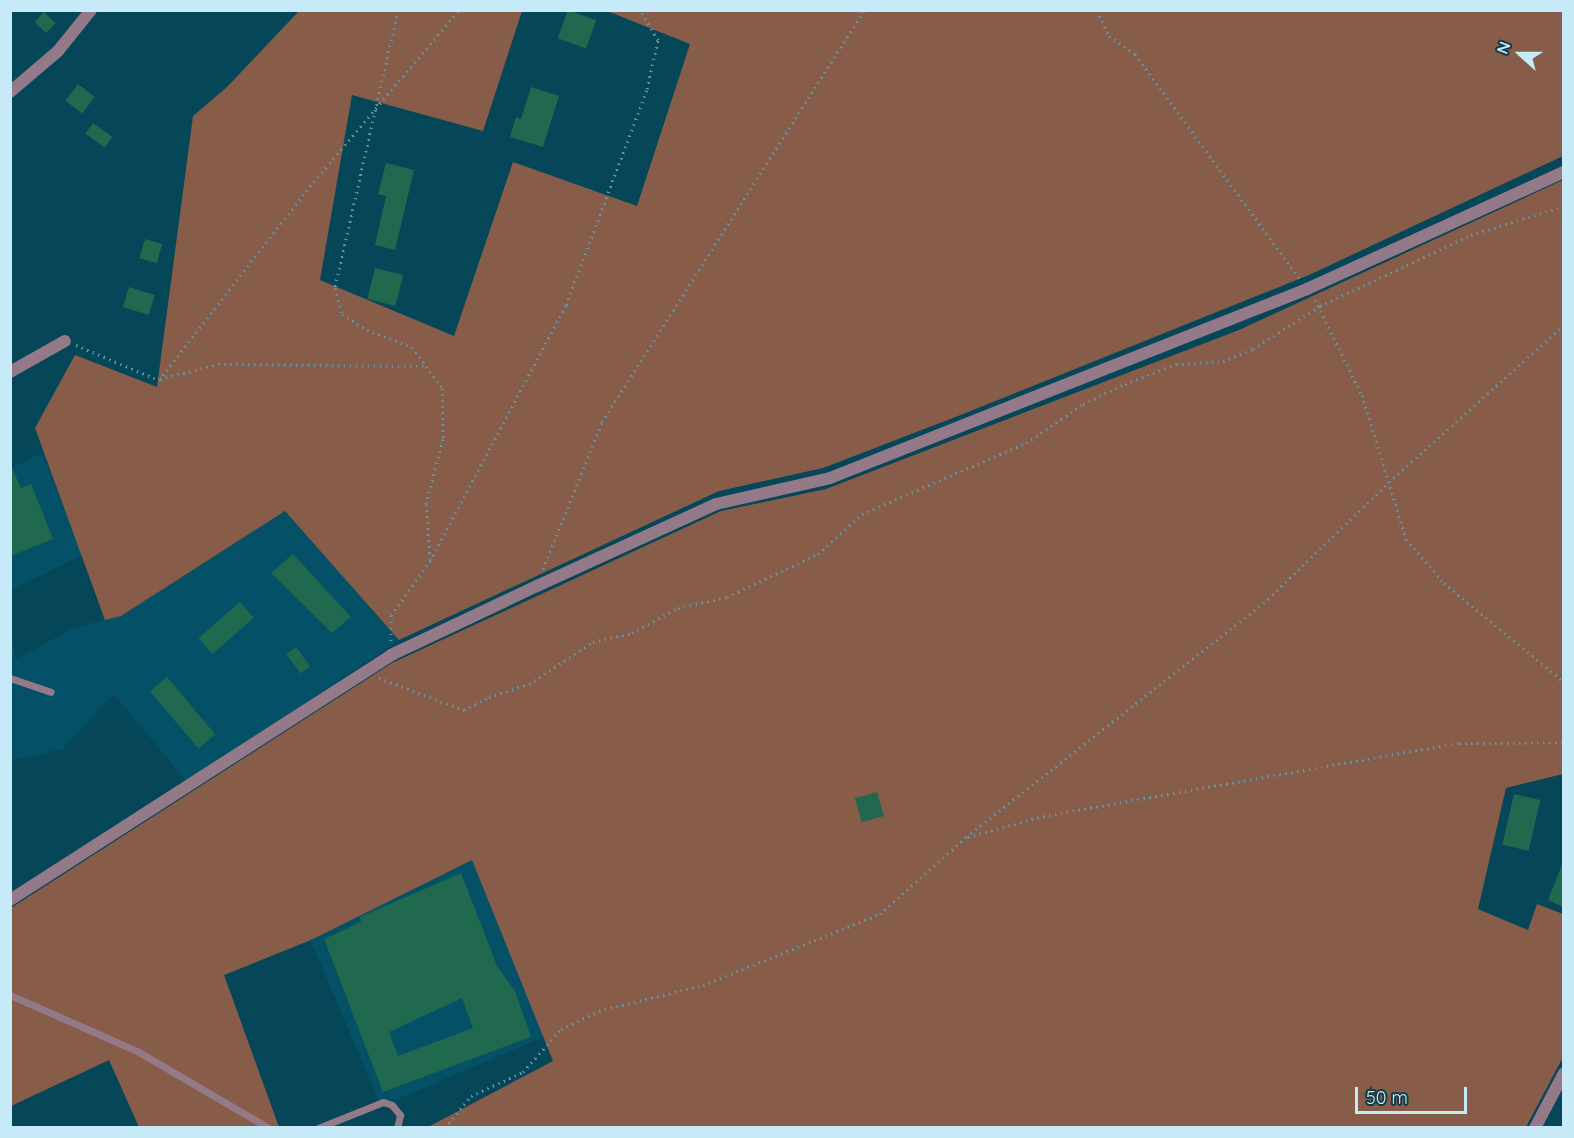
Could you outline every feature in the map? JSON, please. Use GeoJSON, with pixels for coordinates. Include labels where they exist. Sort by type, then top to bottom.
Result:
{"type":"FeatureCollection","features":[{"type":"Feature","properties":{"kind":"street"},"geometry":{"type":"LineString","coordinates":[[10,92],[58,51],[91,10]]}},
{"type":"Feature","properties":{"kind":"street"},"geometry":{"type":"LineString","coordinates":[[10,900],[391,656],[537,586],[716,504],[830,478],[1307,289],[1563,172]]}},
{"type":"Feature","properties":{"kind":"street"},"geometry":{"type":"LineString","coordinates":[[10,372],[65,341]]}},
{"type":"Feature","properties":{"kind":"street"},"geometry":{"type":"LineString","coordinates":[[1534,1128],[1563,1073]]}},
{"type":"Feature","properties":{"kind":"lane"},"geometry":{"type":"LineString","coordinates":[[10,678],[51,692]]}},
{"type":"Feature","properties":{"kind":"lane"},"geometry":{"type":"LineString","coordinates":[[10,995],[137,1052],[269,1128]]}},
{"type":"Feature","properties":{"kind":"lane"},"geometry":{"type":"LineString","coordinates":[[318,1128],[383,1102],[392,1105],[400,1115],[397,1128]]}},
{"type":"Feature","properties":{"kind":"path"},"geometry":{"type":"LineString","coordinates":[[398,10],[335,288],[342,314],[367,330],[412,347],[442,388],[443,439],[426,504],[430,561]]}},
{"type":"Feature","properties":{"kind":"path"},"geometry":{"type":"LineString","coordinates":[[159,380],[376,105],[459,10]]}},
{"type":"Feature","properties":{"kind":"path"},"geometry":{"type":"LineString","coordinates":[[391,656],[391,615],[430,561],[566,305],[647,89],[658,40],[640,10]]}},
{"type":"Feature","properties":{"kind":"path"},"geometry":{"type":"LineString","coordinates":[[537,586],[602,422],[864,11],[848,10]]}},
{"type":"Feature","properties":{"kind":"path"},"geometry":{"type":"LineString","coordinates":[[1097,10],[1109,36],[1135,54],[1320,306],[1362,395],[1406,539],[1444,582],[1563,682]]}},
{"type":"Feature","properties":{"kind":"path"},"geometry":{"type":"LineString","coordinates":[[366,673],[464,710],[489,696],[529,684],[593,642],[632,633],[678,609],[727,597],[818,554],[862,514],[1026,443],[1083,404],[1125,384],[1176,364],[1223,361],[1243,353],[1320,306],[1472,235],[1563,206]]}},
{"type":"Feature","properties":{"kind":"path"},"geometry":{"type":"LineString","coordinates":[[445,1128],[471,1096],[523,1072],[561,1029],[599,1011],[703,985],[880,914],[966,837],[1268,599],[1389,482],[1563,325]]}},
{"type":"Feature","properties":{"kind":"path"},"geometry":{"type":"LineString","coordinates":[[65,341],[159,380],[218,364],[426,366]]}},
{"type":"Feature","properties":{"kind":"path"},"geometry":{"type":"LineString","coordinates":[[966,837],[1043,816],[1459,743],[1563,742]]}},
{"type":"Feature","properties":{"kind":"shaded area"},"geometry":{"type":"Polygon","coordinates":[[[299,11],[522,11],[483,131],[352,95],[320,280],[454,336],[513,162],[637,206],[690,44],[607,11],[1563,11],[1563,156],[1309,275],[958,416],[823,468],[719,491],[399,640],[285,511],[121,616],[105,620],[35,428],[75,355],[157,387],[193,116],[227,87],[299,11]]]}},
{"type":"Feature","properties":{"kind":"shaded area"},"geometry":{"type":"Polygon","coordinates":[[[1563,180],[1563,774],[1506,788],[1478,909],[1528,930],[1537,904],[1563,914],[1563,1057],[1526,1127],[428,1127],[553,1061],[472,860],[311,940],[224,975],[279,1127],[139,1127],[109,1060],[11,1106],[11,908],[392,663],[721,511],[826,489],[1239,330],[1563,180]]]}},
{"type":"Feature","properties":{"kind":"shaded area"},"geometry":{"type":"Polygon","coordinates":[[[42,453],[83,555],[11,590],[11,468],[42,453]]]}},
{"type":"Feature","properties":{"kind":"shaded area"},"geometry":{"type":"Polygon","coordinates":[[[285,511],[399,640],[188,783],[114,694],[62,749],[11,761],[10,634],[17,659],[73,628],[121,616],[285,511]]]}},
{"type":"Feature","properties":{"kind":"shaded area"},"geometry":{"type":"Polygon","coordinates":[[[472,860],[547,1036],[381,1106],[306,930],[472,860]]]}},
{"type":"Feature","properties":{"kind":"building"},"geometry":{"type":"Polygon","coordinates":[[[568,10],[596,20],[586,48],[558,38],[568,10]]]}},
{"type":"Feature","properties":{"kind":"building"},"geometry":{"type":"Polygon","coordinates":[[[44,12],[56,23],[46,33],[34,22],[44,12]]]}},
{"type":"Feature","properties":{"kind":"building"},"geometry":{"type":"Polygon","coordinates":[[[78,84],[95,97],[82,113],[65,101],[78,84]]]}},
{"type":"Feature","properties":{"kind":"building"},"geometry":{"type":"Polygon","coordinates":[[[531,87],[559,96],[543,147],[510,137],[516,117],[521,119],[531,87]]]}},
{"type":"Feature","properties":{"kind":"building"},"geometry":{"type":"Polygon","coordinates":[[[93,123],[112,137],[105,148],[85,134],[93,123]]]}},
{"type":"Feature","properties":{"kind":"building"},"geometry":{"type":"Polygon","coordinates":[[[386,163],[414,170],[395,250],[375,245],[386,196],[378,194],[386,163]]]}},
{"type":"Feature","properties":{"kind":"building"},"geometry":{"type":"Polygon","coordinates":[[[145,239],[162,244],[157,263],[139,258],[145,239]]]}},
{"type":"Feature","properties":{"kind":"building"},"geometry":{"type":"Polygon","coordinates":[[[375,268],[403,275],[395,306],[367,299],[375,268]]]}},
{"type":"Feature","properties":{"kind":"building"},"geometry":{"type":"Polygon","coordinates":[[[129,287],[155,295],[149,315],[123,307],[129,287]]]}},
{"type":"Feature","properties":{"kind":"building"},"geometry":{"type":"Polygon","coordinates":[[[10,464],[21,488],[31,484],[53,539],[10,556],[10,464]]]}},
{"type":"Feature","properties":{"kind":"building"},"geometry":{"type":"Polygon","coordinates":[[[293,554],[351,617],[332,633],[271,573],[293,554]]]}},
{"type":"Feature","properties":{"kind":"building"},"geometry":{"type":"Polygon","coordinates":[[[240,602],[254,618],[212,654],[198,638],[240,602]]]}},
{"type":"Feature","properties":{"kind":"building"},"geometry":{"type":"Polygon","coordinates":[[[296,647],[310,666],[300,673],[286,654],[296,647]]]}},
{"type":"Feature","properties":{"kind":"building"},"geometry":{"type":"Polygon","coordinates":[[[167,677],[215,734],[198,749],[150,691],[167,677]]]}},
{"type":"Feature","properties":{"kind":"building"},"geometry":{"type":"Polygon","coordinates":[[[877,792],[884,816],[862,822],[855,798],[877,792]]]}},
{"type":"Feature","properties":{"kind":"building"},"geometry":{"type":"Polygon","coordinates":[[[1514,794],[1540,800],[1529,851],[1502,845],[1514,794]]]}},
{"type":"Feature","properties":{"kind":"building"},"geometry":{"type":"Polygon","coordinates":[[[1563,862],[1563,907],[1548,900],[1563,862]]]}},
{"type":"Feature","properties":{"kind":"building"},"geometry":{"type":"Polygon","coordinates":[[[461,873],[497,966],[515,991],[531,1037],[383,1092],[324,939],[361,922],[360,917],[461,873]],[[462,998],[389,1032],[398,1056],[473,1028],[462,998]]]}}]}
